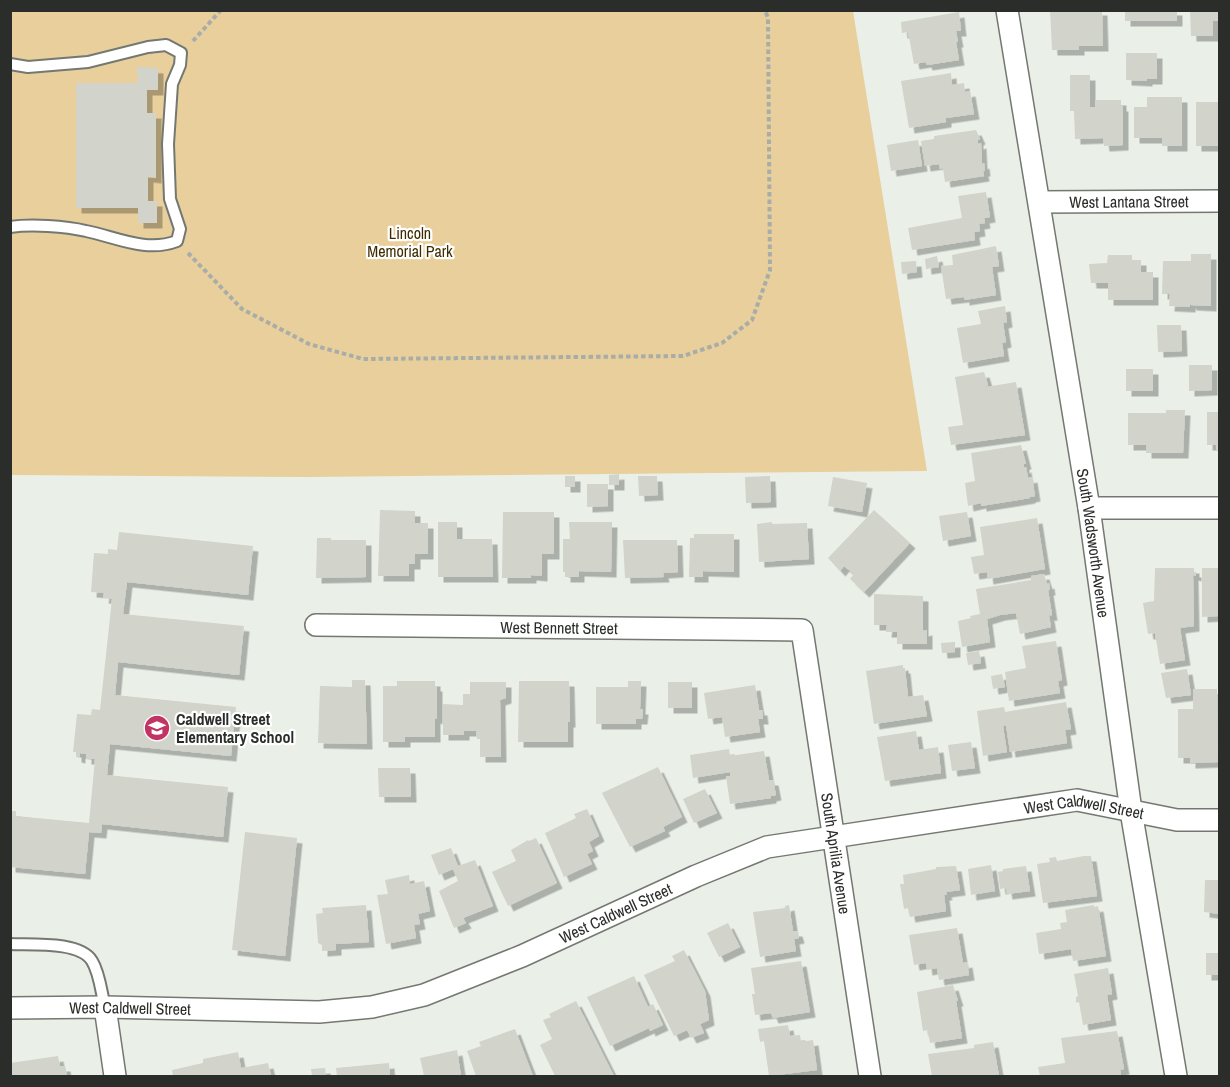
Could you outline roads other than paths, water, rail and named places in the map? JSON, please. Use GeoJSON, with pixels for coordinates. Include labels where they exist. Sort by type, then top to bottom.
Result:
{"type":"FeatureCollection","features":[{"type":"Feature","properties":{"kind":"street","name":"South Wadsworth Avenue"},"geometry":{"type":"LineString","coordinates":[[1007,10],[1089,508],[1131,811],[1176,1077]]}},
{"type":"Feature","properties":{"kind":"street","name":"West Lantana Street"},"geometry":{"type":"LineString","coordinates":[[1039,202],[1220,201]]}},
{"type":"Feature","properties":{"kind":"street"},"geometry":{"type":"LineString","coordinates":[[1089,508],[1220,508]]}},
{"type":"Feature","properties":{"kind":"street","name":"West Bennett Street"},"geometry":{"type":"LineString","coordinates":[[316,625],[802,630]]}},
{"type":"Feature","properties":{"kind":"street","name":"South Aprilia Avenue"},"geometry":{"type":"LineString","coordinates":[[802,630],[870,1077]]}},
{"type":"Feature","properties":{"kind":"street","name":"West Caldwell Street"},"geometry":{"type":"LineString","coordinates":[[10,1008],[105,1007],[319,1012],[372,1007],[424,995],[522,956],[696,876],[767,847],[1077,800],[1176,820],[1220,820]]}},
{"type":"Feature","properties":{"kind":"street"},"geometry":{"type":"LineString","coordinates":[[105,1007],[115,1077]]}},
{"type":"Feature","properties":{"kind":"lane"},"geometry":{"type":"LineString","coordinates":[[10,64],[28,67],[88,62],[148,47],[166,45],[181,53],[180,65],[172,84],[168,144],[170,199],[180,229],[177,241],[166,246],[145,246],[83,230],[10,227]]}},
{"type":"Feature","properties":{"kind":"lane"},"geometry":{"type":"LineString","coordinates":[[10,944],[74,947],[85,952],[92,960],[96,970],[105,1007]]}},
{"type":"Feature","properties":{"kind":"place","name":"Caldwell Street Elementary School"},"geometry":{"type":"Point","coordinates":[157,728]}},
{"type":"Feature","properties":{"kind":"park label","name":"Lincoln Memorial Park"},"geometry":{"type":"Point","coordinates":[410,242]}}]}
